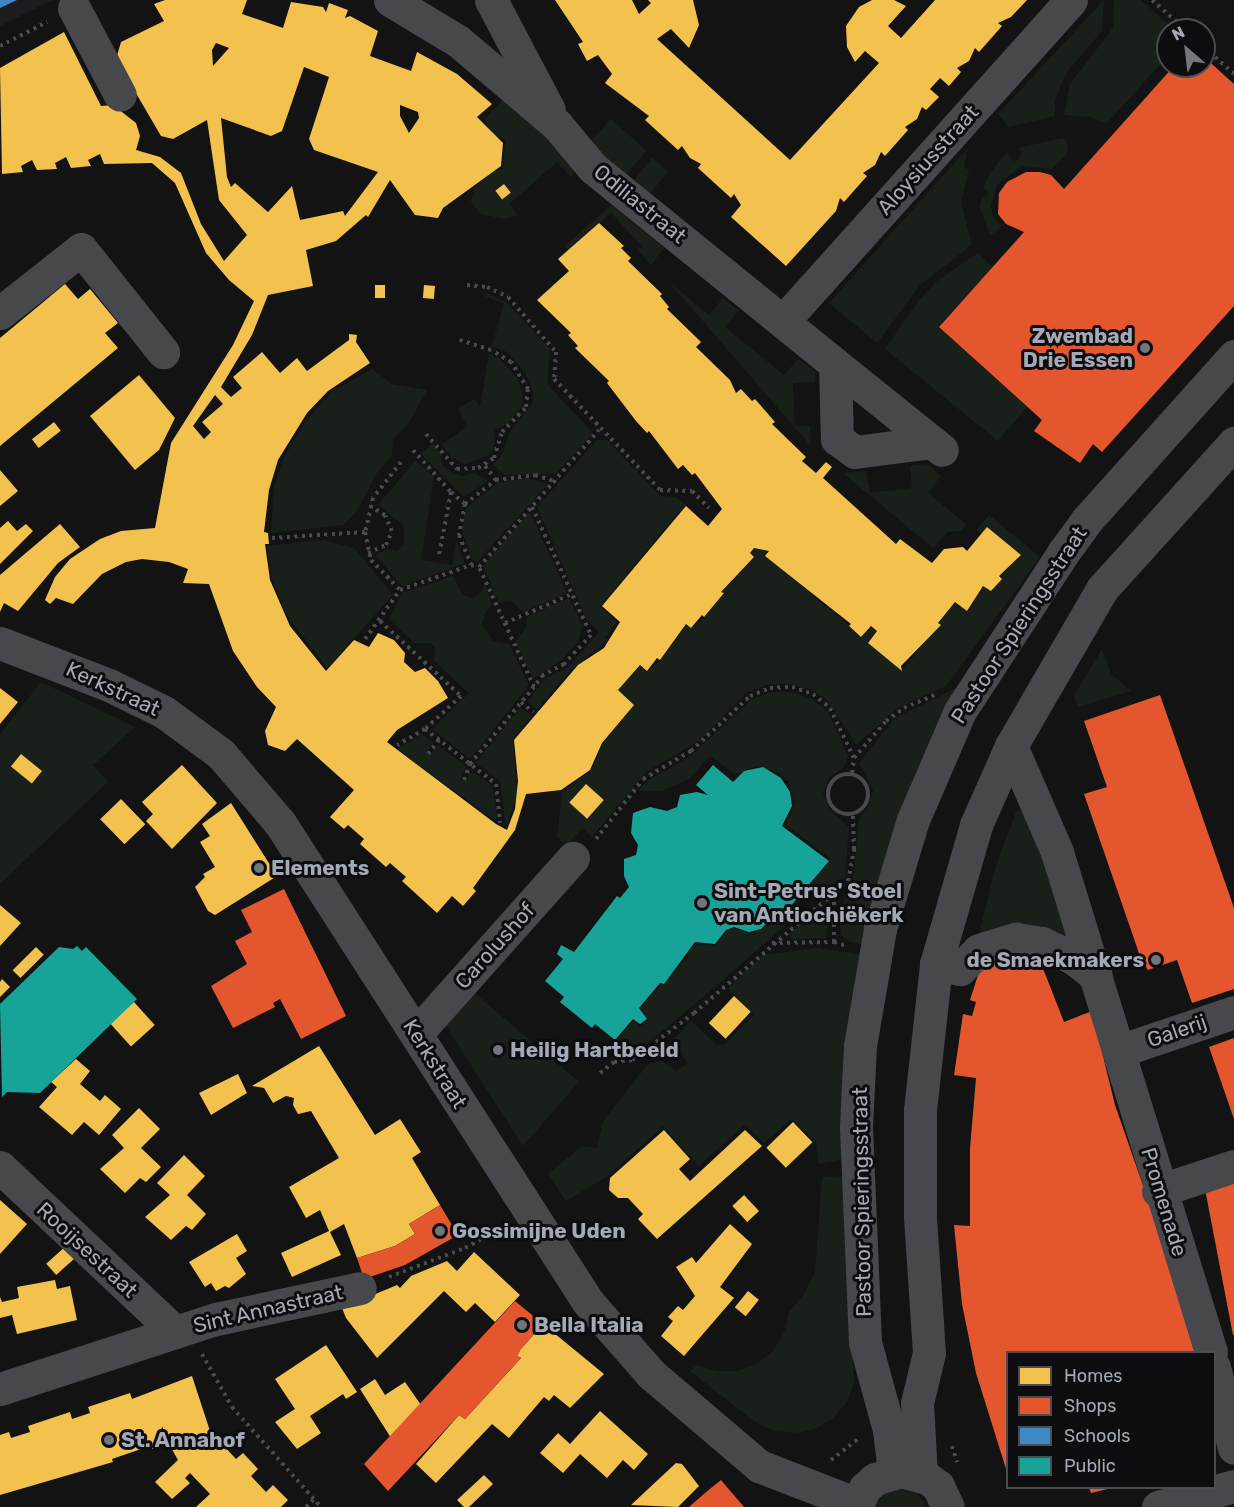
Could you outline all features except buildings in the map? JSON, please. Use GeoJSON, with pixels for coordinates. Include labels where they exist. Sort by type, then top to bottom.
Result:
{"type":"FeatureCollection","features":[{"type":"Feature","properties":{"kind":"street","name":"Odiliastraat"},"geometry":{"type":"LineString","coordinates":[[390,0],[458,41],[557,125],[593,168],[785,319],[835,363],[939,447],[855,452],[837,439],[835,363]]}},
{"type":"Feature","properties":{"kind":"street"},"geometry":{"type":"LineString","coordinates":[[491,0],[557,125]]}},
{"type":"Feature","properties":{"kind":"street","name":"Aloysiusstraat"},"geometry":{"type":"LineString","coordinates":[[785,319],[1071,0]]}},
{"type":"Feature","properties":{"kind":"street"},"geometry":{"type":"LineString","coordinates":[[74,8],[120,95]]}},
{"type":"Feature","properties":{"kind":"street"},"geometry":{"type":"LineString","coordinates":[[0,313],[81,249],[163,352]]}},
{"type":"Feature","properties":{"kind":"street","name":"Pastoor Spieringsstraat"},"geometry":{"type":"LineString","coordinates":[[907,1473],[889,1430],[866,1342],[856,1127],[860,1047],[876,953],[913,820],[960,711],[1063,553],[1086,520],[1234,356]]}},
{"type":"Feature","properties":{"kind":"street"},"geometry":{"type":"LineString","coordinates":[[907,1473],[918,1403],[929,1353],[920,1216],[920,1110],[936,964],[976,825],[1011,746],[1102,589],[1234,443]]}},
{"type":"Feature","properties":{"kind":"street","name":"Kerkstraat"},"geometry":{"type":"LineString","coordinates":[[0,643],[51,661],[164,712],[221,754],[280,823],[588,1302],[651,1374],[759,1466],[856,1505]]}},
{"type":"Feature","properties":{"kind":"street"},"geometry":{"type":"LineString","coordinates":[[1011,746],[1057,852],[1119,1051]]}},
{"type":"Feature","properties":{"kind":"street","name":"Carolushof"},"geometry":{"type":"LineString","coordinates":[[416,1034],[573,858]]}},
{"type":"Feature","properties":{"kind":"street"},"geometry":{"type":"LineString","coordinates":[[936,964],[960,969],[979,950],[1016,939],[1042,944],[1073,958],[1096,976]]}},
{"type":"Feature","properties":{"kind":"street","name":"Galerij"},"geometry":{"type":"LineString","coordinates":[[1119,1051],[1234,1012]]}},
{"type":"Feature","properties":{"kind":"street","name":"Promenade"},"geometry":{"type":"LineString","coordinates":[[1119,1051],[1158,1191],[1210,1351]]}},
{"type":"Feature","properties":{"kind":"street"},"geometry":{"type":"LineString","coordinates":[[1158,1191],[1234,1166]]}},
{"type":"Feature","properties":{"kind":"street","name":"Rooijsestraat"},"geometry":{"type":"LineString","coordinates":[[0,1167],[175,1332]]}},
{"type":"Feature","properties":{"kind":"street","name":"Sint Annastraat"},"geometry":{"type":"LineString","coordinates":[[0,1389],[175,1332],[292,1301],[360,1288]]}},
{"type":"Feature","properties":{"kind":"street"},"geometry":{"type":"LineString","coordinates":[[1216,1371],[1234,1448]]}},
{"type":"Feature","properties":{"kind":"street"},"geometry":{"type":"LineString","coordinates":[[856,1505],[875,1479],[907,1473],[938,1486],[948,1507]]}},
{"type":"Feature","properties":{"kind":"street"},"geometry":{"type":"LineString","coordinates":[[1158,1507],[1234,1486]]}},
{"type":"Feature","properties":{"kind":"path"},"geometry":{"type":"LineString","coordinates":[[1152,0],[1172,18]]}},
{"type":"Feature","properties":{"kind":"path"},"geometry":{"type":"LineString","coordinates":[[1216,58],[1234,74]]}},
{"type":"Feature","properties":{"kind":"path"},"geometry":{"type":"LineString","coordinates":[[468,285],[487,287],[508,297],[556,352],[554,379],[599,430],[610,434],[660,490],[692,491],[709,508]]}},
{"type":"Feature","properties":{"kind":"path"},"geometry":{"type":"LineString","coordinates":[[426,434],[457,469],[485,466],[499,451],[502,432],[526,407],[528,389],[502,355],[460,340]]}},
{"type":"Feature","properties":{"kind":"path"},"geometry":{"type":"LineString","coordinates":[[479,567],[599,430]]}},
{"type":"Feature","properties":{"kind":"path"},"geometry":{"type":"LineString","coordinates":[[413,450],[465,504]]}},
{"type":"Feature","properties":{"kind":"path"},"geometry":{"type":"LineString","coordinates":[[399,590],[378,572],[368,553],[365,532],[370,506],[401,462]]}},
{"type":"Feature","properties":{"kind":"path"},"geometry":{"type":"LineString","coordinates":[[485,466],[496,480]]}},
{"type":"Feature","properties":{"kind":"path"},"geometry":{"type":"LineString","coordinates":[[471,565],[459,535],[465,504],[496,480],[535,475],[555,482]]}},
{"type":"Feature","properties":{"kind":"path"},"geometry":{"type":"LineString","coordinates":[[439,555],[451,492]]}},
{"type":"Feature","properties":{"kind":"path"},"geometry":{"type":"LineString","coordinates":[[368,553],[387,545],[392,531],[385,514],[370,506]]}},
{"type":"Feature","properties":{"kind":"path"},"geometry":{"type":"LineString","coordinates":[[464,780],[470,764],[543,675],[564,664],[591,635],[532,507]]}},
{"type":"Feature","properties":{"kind":"path"},"geometry":{"type":"LineString","coordinates":[[272,538],[365,532]]}},
{"type":"Feature","properties":{"kind":"path"},"geometry":{"type":"LineString","coordinates":[[365,639],[380,621],[399,590],[471,565],[479,567]]}},
{"type":"Feature","properties":{"kind":"path"},"geometry":{"type":"LineString","coordinates":[[479,567],[534,687]]}},
{"type":"Feature","properties":{"kind":"path"},"geometry":{"type":"LineString","coordinates":[[506,623],[572,594]]}},
{"type":"Feature","properties":{"kind":"path"},"geometry":{"type":"LineString","coordinates":[[380,621],[460,696],[425,729],[397,745]]}},
{"type":"Feature","properties":{"kind":"path"},"geometry":{"type":"LineString","coordinates":[[854,758],[886,721],[904,708],[954,684],[976,685]]}},
{"type":"Feature","properties":{"kind":"path"},"geometry":{"type":"LineString","coordinates":[[573,858],[595,840],[643,778],[691,752],[750,696],[770,688],[803,691],[830,708],[854,758],[852,773]]}},
{"type":"Feature","properties":{"kind":"path"},"geometry":{"type":"LineString","coordinates":[[521,702],[533,712]]}},
{"type":"Feature","properties":{"kind":"path"},"geometry":{"type":"LineString","coordinates":[[425,729],[496,784],[500,823]]}},
{"type":"Feature","properties":{"kind":"path"},"geometry":{"type":"LineString","coordinates":[[428,754],[439,740]]}},
{"type":"Feature","properties":{"kind":"path"},"geometry":{"type":"LineString","coordinates":[[852,773],[861,777],[868,793],[861,810],[853,813],[835,810],[827,794],[835,778],[852,773]]}},
{"type":"Feature","properties":{"kind":"path"},"geometry":{"type":"LineString","coordinates":[[600,1073],[614,1062],[632,1060],[694,1012],[771,943],[848,880],[854,849],[853,813]]}},
{"type":"Feature","properties":{"kind":"path"},"geometry":{"type":"LineString","coordinates":[[834,893],[834,942]]}},
{"type":"Feature","properties":{"kind":"path"},"geometry":{"type":"LineString","coordinates":[[771,943],[834,942],[876,953]]}},
{"type":"Feature","properties":{"kind":"path","name":"Sint Annastraat"},"geometry":{"type":"LineString","coordinates":[[360,1288],[465,1248],[529,1211]]}},
{"type":"Feature","properties":{"kind":"path"},"geometry":{"type":"LineString","coordinates":[[175,1332],[197,1345],[232,1407],[321,1507]]}},
{"type":"Feature","properties":{"kind":"path"},"geometry":{"type":"LineString","coordinates":[[832,1457],[859,1437]]}},
{"type":"Feature","properties":{"kind":"path"},"geometry":{"type":"LineString","coordinates":[[306,1507],[314,1500]]}},
{"type":"Feature","properties":{"kind":"shaded area"},"geometry":{"type":"Polygon","coordinates":[[[0,0],[53,0],[0,26],[0,0]]]}},
{"type":"Feature","properties":{"kind":"shaded area"},"geometry":{"type":"Polygon","coordinates":[[[1104,0],[1102,31],[1066,73],[1055,100],[1055,116],[1009,127],[998,114],[1104,0]]]}},
{"type":"Feature","properties":{"kind":"shaded area"},"geometry":{"type":"Polygon","coordinates":[[[1114,0],[1141,0],[1161,18],[1156,18],[1156,69],[1106,124],[1090,117],[1064,115],[1070,84],[1113,28],[1114,0]]]}},
{"type":"Feature","properties":{"kind":"shaded area"},"geometry":{"type":"Polygon","coordinates":[[[505,97],[578,169],[571,177],[557,162],[509,204],[518,215],[505,219],[481,214],[471,202],[474,188],[491,173],[503,169],[505,140],[494,136],[484,120],[505,97]]]}},
{"type":"Feature","properties":{"kind":"shaded area"},"geometry":{"type":"Polygon","coordinates":[[[611,119],[647,151],[625,175],[590,143],[611,119]]]}},
{"type":"Feature","properties":{"kind":"shaded area"},"geometry":{"type":"Polygon","coordinates":[[[1063,138],[1068,144],[1066,155],[1052,169],[1022,166],[997,185],[991,206],[994,218],[1002,226],[990,236],[980,207],[982,198],[989,194],[984,187],[987,178],[999,161],[1007,153],[1013,161],[1018,160],[1022,152],[1018,148],[1063,138]]]}},
{"type":"Feature","properties":{"kind":"shaded area"},"geometry":{"type":"Polygon","coordinates":[[[968,148],[964,167],[969,170],[961,203],[972,245],[921,284],[877,343],[829,303],[968,148]]]}},
{"type":"Feature","properties":{"kind":"shaded area"},"geometry":{"type":"Polygon","coordinates":[[[652,158],[668,171],[649,195],[633,181],[652,158]]]}},
{"type":"Feature","properties":{"kind":"shaded area"},"geometry":{"type":"Polygon","coordinates":[[[611,205],[664,248],[651,265],[638,250],[642,246],[611,213],[569,250],[564,247],[611,205]]]}},
{"type":"Feature","properties":{"kind":"shaded area"},"geometry":{"type":"Polygon","coordinates":[[[978,253],[993,267],[938,326],[1027,407],[998,441],[885,349],[920,299],[937,281],[978,253]]]}},
{"type":"Feature","properties":{"kind":"shaded area"},"geometry":{"type":"Polygon","coordinates":[[[669,282],[709,315],[723,298],[739,310],[725,327],[784,375],[798,359],[815,371],[815,382],[793,383],[795,426],[810,426],[811,446],[669,282]]]}},
{"type":"Feature","properties":{"kind":"shaded area"},"geometry":{"type":"Polygon","coordinates":[[[485,292],[507,303],[550,349],[547,384],[593,433],[556,474],[505,475],[493,465],[503,453],[509,433],[532,404],[533,391],[524,371],[507,352],[492,346],[504,303],[484,296],[485,292]]]}},
{"type":"Feature","properties":{"kind":"shaded area"},"geometry":{"type":"Polygon","coordinates":[[[489,354],[500,359],[517,378],[523,393],[522,406],[509,422],[495,430],[494,448],[489,455],[466,464],[451,458],[442,444],[468,426],[458,409],[474,399],[480,406],[489,354]]]}},
{"type":"Feature","properties":{"kind":"shaded area"},"geometry":{"type":"Polygon","coordinates":[[[372,369],[392,384],[427,390],[407,426],[393,438],[392,456],[377,473],[357,511],[343,525],[271,533],[274,487],[284,457],[306,420],[333,391],[372,369]]]}},
{"type":"Feature","properties":{"kind":"shaded area"},"geometry":{"type":"Polygon","coordinates":[[[597,440],[607,440],[660,496],[676,497],[685,505],[600,606],[617,622],[605,638],[609,640],[569,672],[537,710],[528,701],[544,679],[567,668],[599,632],[587,620],[537,507],[597,440]]]}},
{"type":"Feature","properties":{"kind":"shaded area"},"geometry":{"type":"Polygon","coordinates":[[[432,443],[441,453],[443,466],[462,476],[475,473],[488,481],[464,497],[421,454],[432,443]]]}},
{"type":"Feature","properties":{"kind":"shaded area"},"geometry":{"type":"Polygon","coordinates":[[[416,460],[434,477],[421,560],[452,565],[456,540],[465,563],[402,586],[375,555],[387,549],[397,551],[404,545],[404,526],[378,505],[416,460]]]}},
{"type":"Feature","properties":{"kind":"shaded area"},"geometry":{"type":"Polygon","coordinates":[[[927,464],[941,476],[928,493],[966,524],[961,531],[948,532],[933,548],[843,473],[866,471],[870,493],[912,488],[910,466],[927,464]]]}},
{"type":"Feature","properties":{"kind":"shaded area"},"geometry":{"type":"Polygon","coordinates":[[[526,478],[548,484],[477,562],[472,559],[462,532],[466,508],[497,483],[526,478]]]}},
{"type":"Feature","properties":{"kind":"shaded area"},"geometry":{"type":"Polygon","coordinates":[[[530,512],[567,593],[523,612],[510,600],[499,603],[483,566],[530,512]]]}},
{"type":"Feature","properties":{"kind":"shaded area"},"geometry":{"type":"Polygon","coordinates":[[[989,515],[1040,557],[946,686],[899,707],[856,745],[828,701],[810,689],[788,684],[766,685],[746,693],[699,741],[646,772],[592,837],[582,828],[566,846],[557,837],[562,792],[592,770],[603,743],[634,705],[618,690],[640,666],[647,671],[660,661],[686,625],[691,628],[704,618],[724,594],[722,591],[755,558],[750,553],[754,549],[764,548],[768,552],[765,557],[780,565],[861,638],[871,627],[876,631],[867,643],[902,671],[955,603],[967,611],[983,586],[992,591],[1016,557],[1021,556],[987,527],[981,534],[976,530],[989,515]]]}},
{"type":"Feature","properties":{"kind":"shaded area"},"geometry":{"type":"Polygon","coordinates":[[[323,540],[354,548],[393,595],[327,668],[286,614],[272,579],[267,546],[323,540]]]}},
{"type":"Feature","properties":{"kind":"shaded area"},"geometry":{"type":"Polygon","coordinates":[[[453,576],[463,595],[472,598],[480,593],[485,584],[492,605],[485,613],[482,624],[493,641],[509,644],[529,685],[470,759],[432,729],[469,693],[434,661],[435,648],[430,643],[414,643],[389,619],[402,593],[453,576]]]}},
{"type":"Feature","properties":{"kind":"shaded area"},"geometry":{"type":"Polygon","coordinates":[[[569,598],[582,626],[579,640],[562,660],[533,679],[515,642],[526,628],[527,617],[569,598]]]}},
{"type":"Feature","properties":{"kind":"shaded area"},"geometry":{"type":"Polygon","coordinates":[[[1102,649],[1111,674],[1131,691],[1078,707],[1074,696],[1102,649]]]}},
{"type":"Feature","properties":{"kind":"shaded area"},"geometry":{"type":"Polygon","coordinates":[[[41,682],[135,727],[93,765],[108,782],[0,884],[0,734],[41,682]]]}},
{"type":"Feature","properties":{"kind":"shaded area"},"geometry":{"type":"Polygon","coordinates":[[[956,688],[865,945],[848,941],[841,935],[839,915],[854,873],[859,818],[868,807],[873,790],[859,763],[895,718],[956,688]]]}},
{"type":"Feature","properties":{"kind":"shaded area"},"geometry":{"type":"Polygon","coordinates":[[[773,692],[793,692],[812,699],[828,712],[848,756],[844,767],[829,778],[823,794],[829,809],[849,827],[845,877],[817,898],[804,891],[831,859],[786,825],[795,803],[788,781],[780,773],[757,766],[735,774],[710,756],[689,779],[661,791],[638,791],[648,780],[691,756],[753,698],[773,692]]]}},
{"type":"Feature","properties":{"kind":"shaded area"},"geometry":{"type":"Polygon","coordinates":[[[520,708],[532,716],[513,739],[517,794],[506,828],[500,781],[476,763],[520,708]]]}},
{"type":"Feature","properties":{"kind":"shaded area"},"geometry":{"type":"Polygon","coordinates":[[[422,734],[433,743],[426,754],[429,755],[437,745],[466,766],[461,780],[465,782],[471,771],[493,786],[497,822],[397,749],[422,734]]]}},
{"type":"Feature","properties":{"kind":"shaded area"},"geometry":{"type":"Polygon","coordinates":[[[1023,808],[1074,937],[978,938],[995,869],[1016,812],[1023,808]]]}},
{"type":"Feature","properties":{"kind":"shaded area"},"geometry":{"type":"Polygon","coordinates":[[[793,906],[800,912],[713,989],[632,1056],[619,1059],[615,1042],[633,1021],[640,1026],[648,1020],[640,1008],[689,956],[687,953],[695,944],[714,946],[726,931],[734,928],[755,933],[767,924],[772,910],[793,906]]]}},
{"type":"Feature","properties":{"kind":"shaded area"},"geometry":{"type":"Polygon","coordinates":[[[823,907],[829,914],[826,938],[792,939],[789,934],[823,907]]]}},
{"type":"Feature","properties":{"kind":"shaded area"},"geometry":{"type":"Polygon","coordinates":[[[819,948],[862,955],[845,1159],[819,1164],[816,1142],[792,1119],[764,1143],[745,1124],[699,1166],[663,1126],[608,1176],[566,1201],[548,1174],[582,1146],[597,1148],[603,1121],[648,1064],[662,1061],[676,1071],[688,1063],[672,1041],[691,1021],[717,1045],[725,1044],[754,1014],[728,989],[763,955],[819,948]]]}},
{"type":"Feature","properties":{"kind":"shaded area"},"geometry":{"type":"Polygon","coordinates":[[[472,991],[579,1082],[523,1146],[444,1023],[472,991]]]}},
{"type":"Feature","properties":{"kind":"shaded area"},"geometry":{"type":"Polygon","coordinates":[[[845,1176],[854,1382],[847,1402],[833,1418],[815,1429],[795,1433],[774,1431],[755,1422],[690,1371],[697,1365],[716,1371],[737,1371],[757,1364],[773,1351],[784,1333],[789,1312],[804,1294],[815,1272],[822,1177],[845,1176]]]}},
{"type":"Feature","properties":{"kind":"shaded area"},"geometry":{"type":"Polygon","coordinates":[[[900,1489],[917,1493],[928,1507],[875,1507],[883,1495],[900,1489]]]}},
{"type":"Feature","properties":{"kind":"place","name":"Zwembad Drie Essen"},"geometry":{"type":"Point","coordinates":[1145,348]}},
{"type":"Feature","properties":{"kind":"place","name":"Elements"},"geometry":{"type":"Point","coordinates":[259,868]}},
{"type":"Feature","properties":{"kind":"place","name":"Sint-Petrus' Stoel van Antiochiëkerk"},"geometry":{"type":"Point","coordinates":[702,903]}},
{"type":"Feature","properties":{"kind":"place","name":"de Smaekmakers"},"geometry":{"type":"Point","coordinates":[1156,960]}},
{"type":"Feature","properties":{"kind":"place","name":"Heilig Hartbeeld"},"geometry":{"type":"Point","coordinates":[498,1050]}},
{"type":"Feature","properties":{"kind":"place","name":"Gossimijne Uden"},"geometry":{"type":"Point","coordinates":[440,1231]}},
{"type":"Feature","properties":{"kind":"place","name":"Bella Italia"},"geometry":{"type":"Point","coordinates":[522,1325]}},
{"type":"Feature","properties":{"kind":"place","name":"St. Annahof"},"geometry":{"type":"Point","coordinates":[109,1440]}}]}
